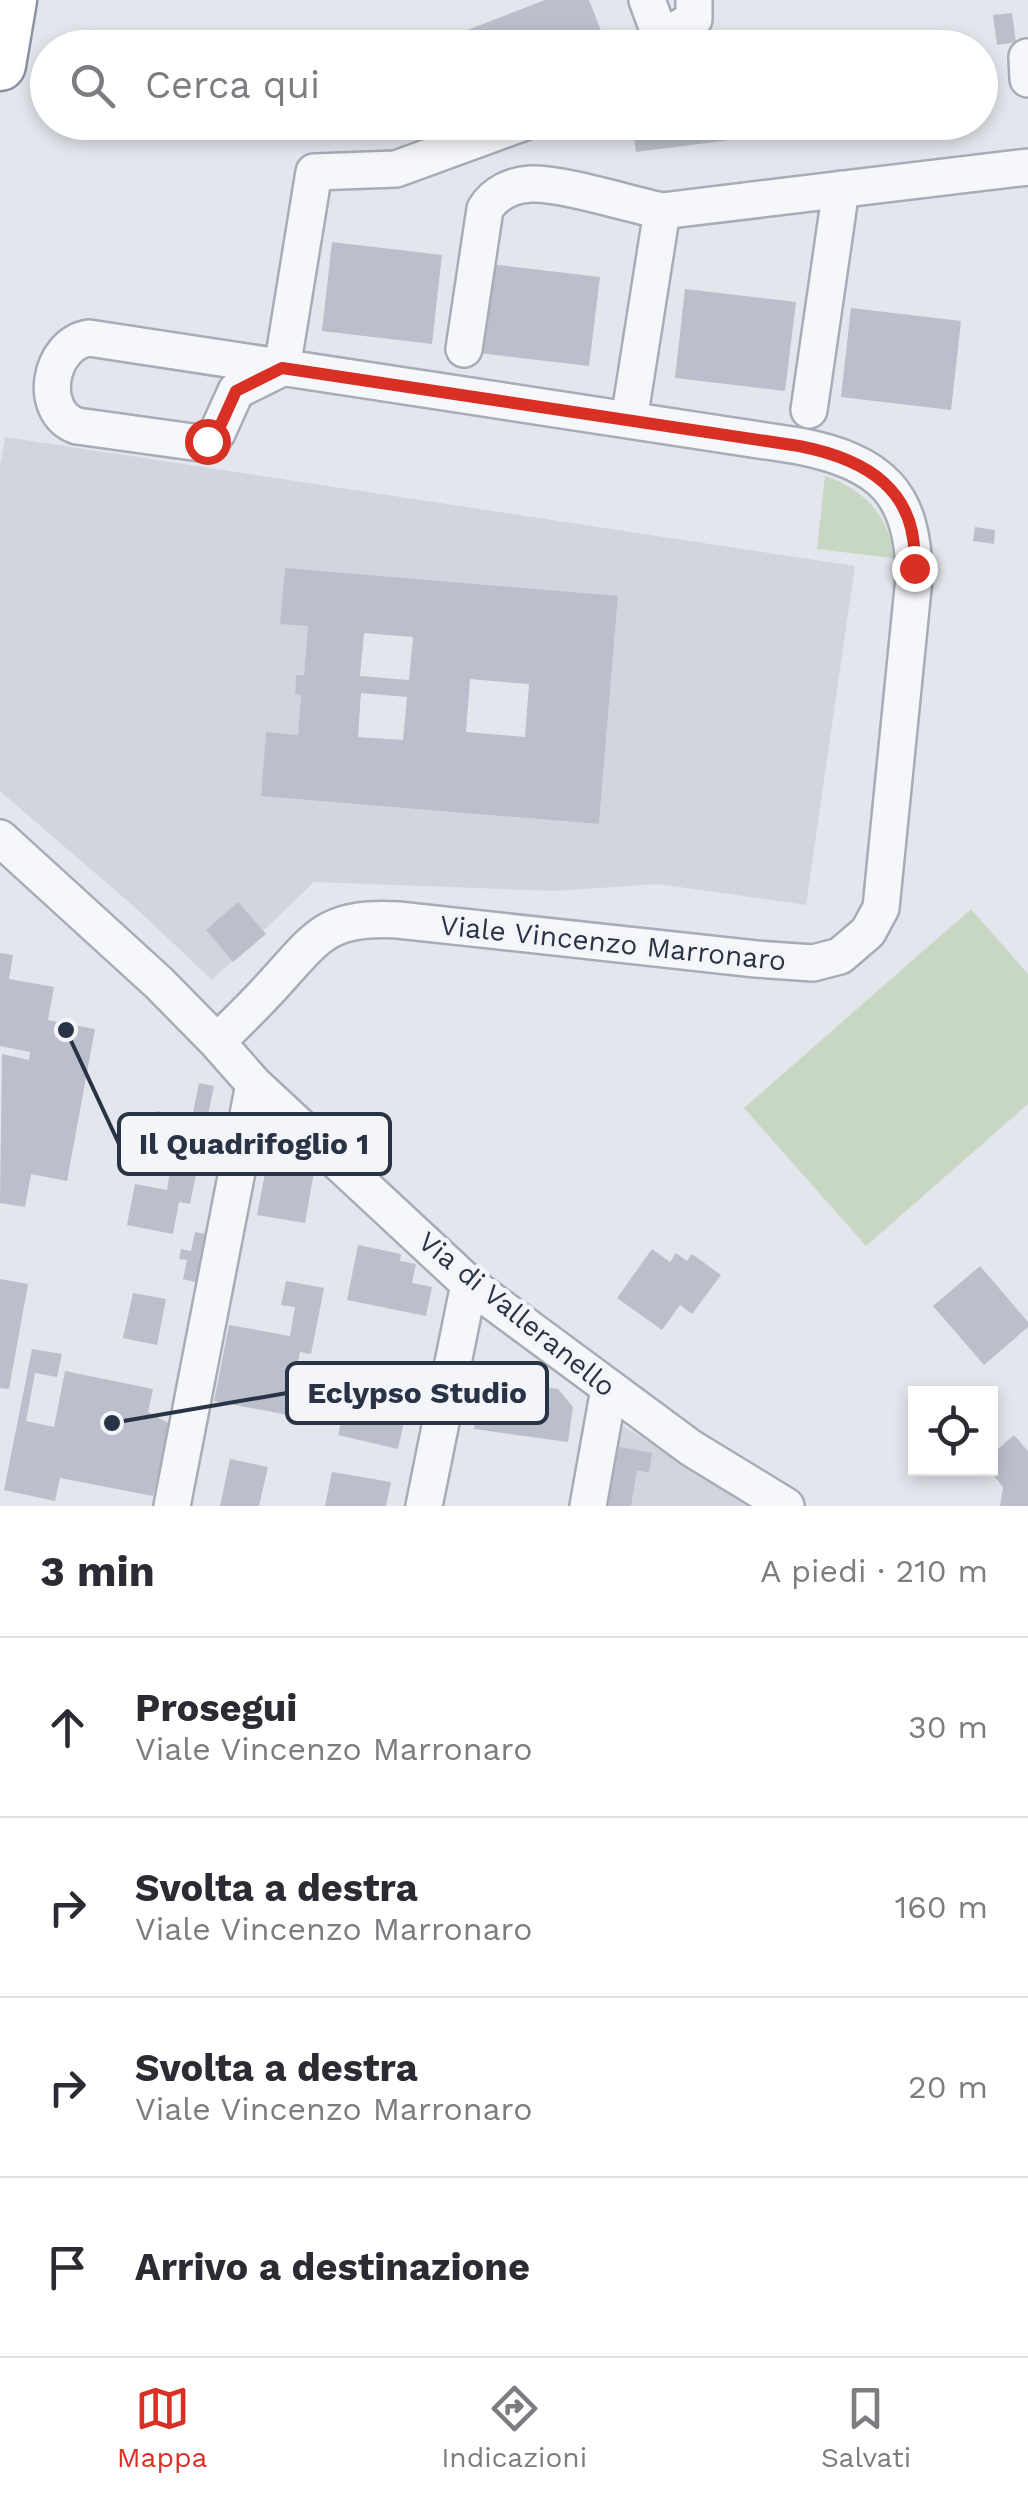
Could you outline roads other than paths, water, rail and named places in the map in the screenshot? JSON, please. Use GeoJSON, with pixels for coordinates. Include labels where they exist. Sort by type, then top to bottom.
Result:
{"type":"FeatureCollection","features":[{"type":"Feature","properties":{"kind":"highway"},"geometry":{"type":"LineString","coordinates":[[0,65],[11,0]]}},
{"type":"Feature","properties":{"kind":"street"},"geometry":{"type":"LineString","coordinates":[[647,0],[651,30]]}},
{"type":"Feature","properties":{"kind":"street"},"geometry":{"type":"LineString","coordinates":[[675,30],[694,19],[694,0]]}},
{"type":"Feature","properties":{"kind":"street"},"geometry":{"type":"LineString","coordinates":[[282,368],[314,172],[396,169],[477,140]]}},
{"type":"Feature","properties":{"kind":"street"},"geometry":{"type":"LineString","coordinates":[[529,140],[542,185]]}},
{"type":"Feature","properties":{"kind":"street"},"geometry":{"type":"LineString","coordinates":[[464,349],[486,210],[492,199],[518,186],[542,185],[662,211],[1028,167]]}},
{"type":"Feature","properties":{"kind":"street"},"geometry":{"type":"LineString","coordinates":[[810,410],[840,189]]}},
{"type":"Feature","properties":{"kind":"street"},"geometry":{"type":"LineString","coordinates":[[629,420],[662,211]]}},
{"type":"Feature","properties":{"kind":"street","name":"Viale Vincenzo Marronaro"},"geometry":{"type":"LineString","coordinates":[[217,1042],[312,941],[348,922],[398,920],[813,963],[840,956],[868,932],[881,908],[913,586],[914,548],[903,508],[878,476],[857,462],[830,452],[89,338],[68,344],[60,355],[54,405],[63,420],[78,426],[200,443],[217,433],[236,391],[282,368]]}},
{"type":"Feature","properties":{"kind":"street","name":"Via di Valleranello"},"geometry":{"type":"LineString","coordinates":[[3,843],[158,983],[254,1084],[470,1284],[691,1448],[786,1506]]}},
{"type":"Feature","properties":{"kind":"street"},"geometry":{"type":"LineString","coordinates":[[172,1506],[254,1084]]}},
{"type":"Feature","properties":{"kind":"street"},"geometry":{"type":"LineString","coordinates":[[424,1506],[470,1284]]}},
{"type":"Feature","properties":{"kind":"street"},"geometry":{"type":"LineString","coordinates":[[588,1506],[609,1388]]}},
{"type":"Feature","properties":{"kind":"place","name":"Il Quadrifoglio 1"},"geometry":{"type":"Point","coordinates":[66,1030]}},
{"type":"Feature","properties":{"kind":"place","name":"Eclypso Studio"},"geometry":{"type":"Point","coordinates":[112,1423]}}]}
